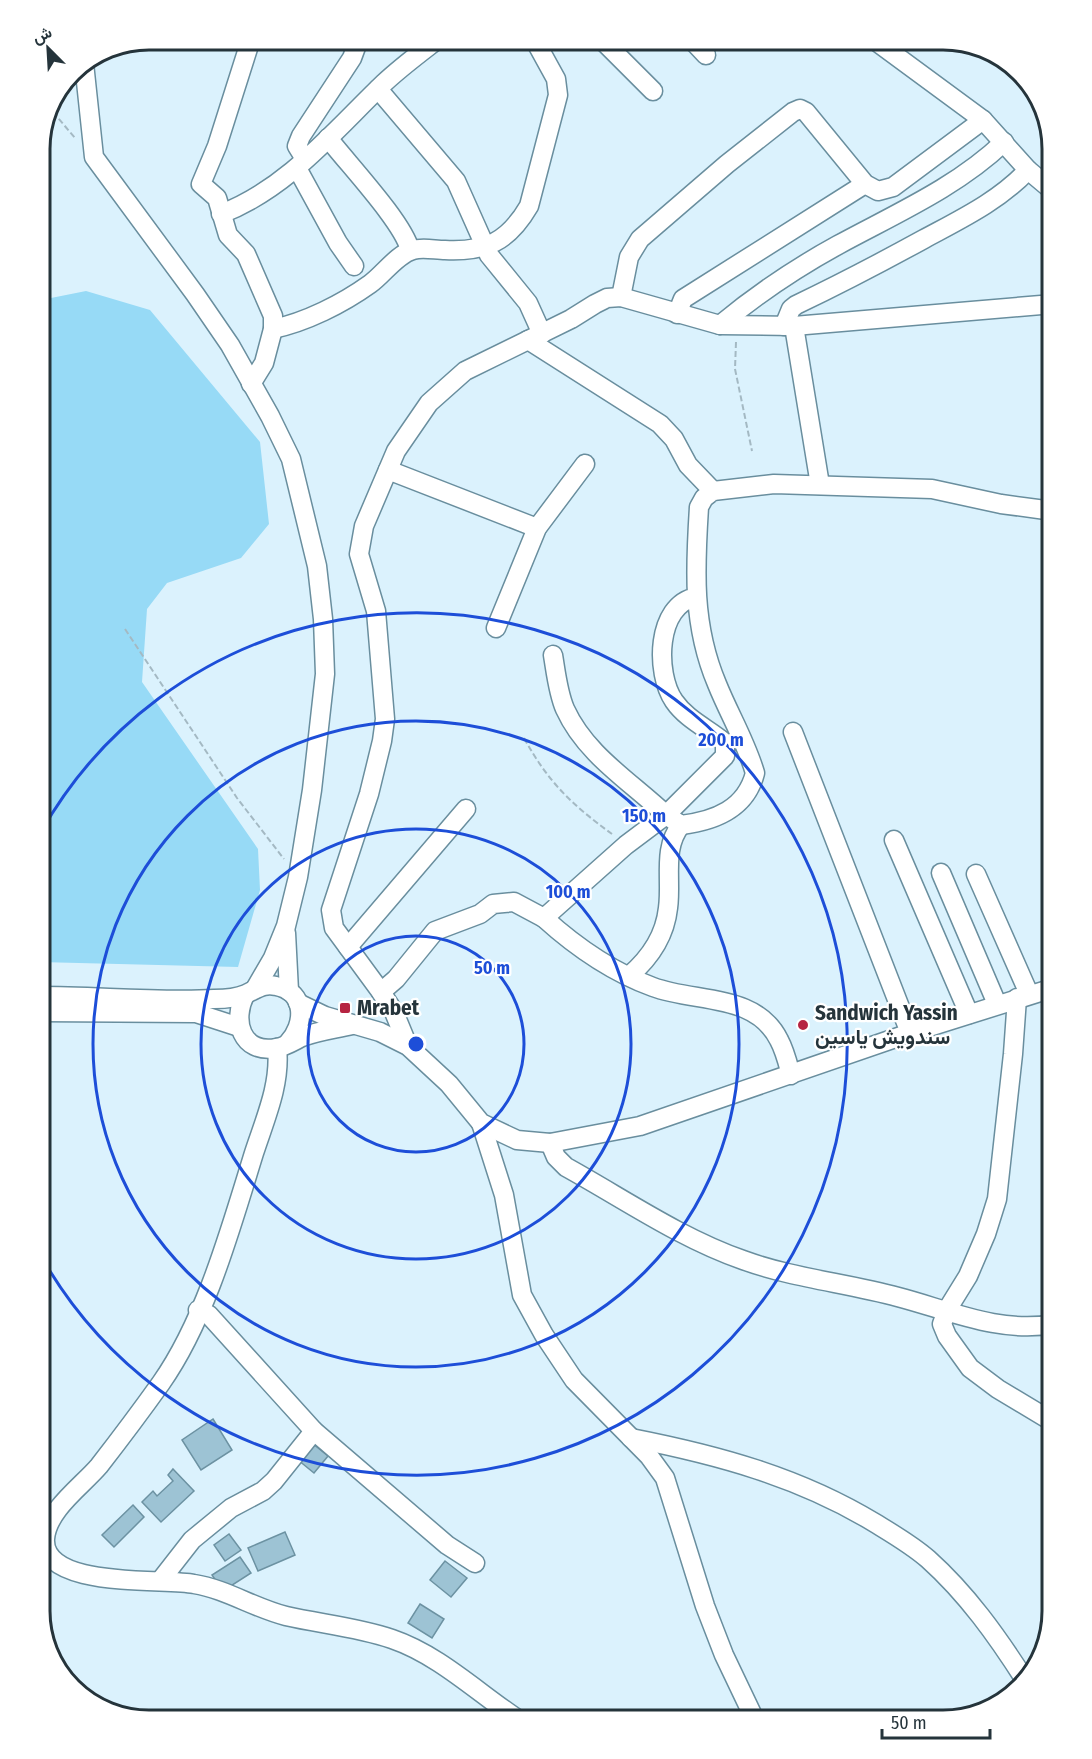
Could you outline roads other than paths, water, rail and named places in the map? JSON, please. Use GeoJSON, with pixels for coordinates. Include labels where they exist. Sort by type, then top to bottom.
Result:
{"type":"FeatureCollection","features":[{"type":"Feature","properties":{"kind":"street"},"geometry":{"type":"LineString","coordinates":[[247,50],[217,146],[201,179],[201,184],[217,198],[228,235],[246,254],[273,316],[273,329],[264,363],[251,384]]}},
{"type":"Feature","properties":{"kind":"street"},"geometry":{"type":"LineString","coordinates":[[354,266],[338,243],[301,163],[297,146],[355,50]]}},
{"type":"Feature","properties":{"kind":"street"},"geometry":{"type":"LineString","coordinates":[[221,214],[258,196],[301,163],[378,89],[425,50]]}},
{"type":"Feature","properties":{"kind":"street"},"geometry":{"type":"LineString","coordinates":[[273,329],[288,326],[340,302],[370,284],[410,250],[467,251],[485,248],[510,232],[529,206],[558,95],[556,79],[540,50]]}},
{"type":"Feature","properties":{"kind":"street"},"geometry":{"type":"LineString","coordinates":[[612,50],[653,91]]}},
{"type":"Feature","properties":{"kind":"street"},"geometry":{"type":"LineString","coordinates":[[701,50],[706,55]]}},
{"type":"Feature","properties":{"kind":"street"},"geometry":{"type":"LineString","coordinates":[[888,50],[982,120],[1005,142],[1028,171],[1042,182]]}},
{"type":"Feature","properties":{"kind":"street"},"geometry":{"type":"LineString","coordinates":[[85,74],[94,157],[195,294],[251,384],[291,459],[317,566],[323,619],[325,674],[320,738],[298,877],[286,926],[273,958],[250,992],[238,1016],[238,1027]]}},
{"type":"Feature","properties":{"kind":"street"},"geometry":{"type":"LineString","coordinates":[[378,89],[456,181],[467,200],[485,248],[497,268],[528,303],[535,337],[660,424],[674,439],[688,465],[713,491]]}},
{"type":"Feature","properties":{"kind":"street"},"geometry":{"type":"LineString","coordinates":[[621,297],[629,257],[640,239],[727,164],[797,110],[806,112],[865,184],[878,191],[892,187],[982,120]]}},
{"type":"Feature","properties":{"kind":"street"},"geometry":{"type":"LineString","coordinates":[[328,138],[385,209],[408,241],[410,250]]}},
{"type":"Feature","properties":{"kind":"street"},"geometry":{"type":"LineString","coordinates":[[728,325],[803,266],[947,185],[990,156],[1005,142]]}},
{"type":"Feature","properties":{"kind":"street"},"geometry":{"type":"LineString","coordinates":[[820,485],[789,326],[791,309],[881,264],[970,214],[998,197],[1028,171]]}},
{"type":"Feature","properties":{"kind":"street"},"geometry":{"type":"LineString","coordinates":[[677,314],[683,299],[865,184]]}},
{"type":"Feature","properties":{"kind":"street"},"geometry":{"type":"LineString","coordinates":[[408,1046],[394,1012],[334,928],[331,910],[369,794],[385,719],[376,611],[361,568],[360,543],[388,471],[409,429],[447,386],[475,365],[535,337],[608,298],[621,297],[677,314],[728,325],[789,326],[1042,304]]}},
{"type":"Feature","properties":{"kind":"street"},"geometry":{"type":"LineString","coordinates":[[496,628],[537,528],[585,464]]}},
{"type":"Feature","properties":{"kind":"street"},"geometry":{"type":"LineString","coordinates":[[388,471],[537,528]]}},
{"type":"Feature","properties":{"kind":"street"},"geometry":{"type":"LineString","coordinates":[[629,976],[645,962],[656,945],[668,909],[670,850],[674,834],[681,825],[719,818],[732,810],[752,785],[755,773],[751,758],[716,682],[702,632],[694,571],[699,507],[704,498],[713,491],[753,485],[820,485],[932,489],[1001,504],[1042,510]]}},
{"type":"Feature","properties":{"kind":"street"},"geometry":{"type":"LineString","coordinates":[[544,918],[626,845],[666,815],[725,756],[725,743],[690,718],[674,702],[666,683],[663,639],[678,604],[684,599],[696,597]]}},
{"type":"Feature","properties":{"kind":"street"},"geometry":{"type":"LineString","coordinates":[[553,655],[565,708],[580,736],[609,766],[681,825]]}},
{"type":"Feature","properties":{"kind":"street"},"geometry":{"type":"LineString","coordinates":[[793,732],[910,1033]]}},
{"type":"Feature","properties":{"kind":"street"},"geometry":{"type":"LineString","coordinates":[[726,752],[751,758]]}},
{"type":"Feature","properties":{"kind":"street"},"geometry":{"type":"LineString","coordinates":[[348,947],[466,809]]}},
{"type":"Feature","properties":{"kind":"street"},"geometry":{"type":"LineString","coordinates":[[894,840],[969,1014]]}},
{"type":"Feature","properties":{"kind":"street"},"geometry":{"type":"LineString","coordinates":[[941,873],[997,1004]]}},
{"type":"Feature","properties":{"kind":"street"},"geometry":{"type":"LineString","coordinates":[[976,874],[1023,996],[997,1199],[986,1234],[968,1276],[946,1310],[942,1324],[947,1336],[970,1368],[998,1389],[1042,1415]]}},
{"type":"Feature","properties":{"kind":"street"},"geometry":{"type":"LineString","coordinates":[[381,992],[396,978],[435,931],[473,917],[493,904],[514,902],[544,918],[575,946],[629,976],[662,990],[691,998],[736,1004],[755,1013],[770,1025],[780,1041],[791,1075]]}},
{"type":"Feature","properties":{"kind":"street"},"geometry":{"type":"LineString","coordinates":[[50,1525],[63,1504],[93,1473],[162,1381],[198,1310],[230,1230],[271,1099],[283,1046],[297,1034],[301,1023],[294,997],[286,926]]}},
{"type":"Feature","properties":{"kind":"street"},"geometry":{"type":"LineString","coordinates":[[50,1010],[84,1004],[204,1000],[250,992],[266,985],[278,986],[294,997],[354,1025],[380,1032],[408,1046],[449,1084],[481,1123],[504,1195],[517,1274],[531,1313],[574,1380],[660,1469],[671,1492],[705,1606],[724,1655],[750,1710]]}},
{"type":"Feature","properties":{"kind":"street"},"geometry":{"type":"LineString","coordinates":[[481,1123],[517,1140],[550,1143],[640,1126],[910,1033],[1042,991]]}},
{"type":"Feature","properties":{"kind":"street"},"geometry":{"type":"LineString","coordinates":[[50,998],[84,1004],[195,1013],[238,1027],[254,1045],[265,1048],[283,1046],[319,1032],[354,1025]]}},
{"type":"Feature","properties":{"kind":"street"},"geometry":{"type":"LineString","coordinates":[[550,1143],[556,1157],[566,1167],[646,1214],[744,1260],[1015,1327],[1042,1325]]}},
{"type":"Feature","properties":{"kind":"street"},"geometry":{"type":"LineString","coordinates":[[198,1310],[209,1315],[314,1431],[447,1545],[475,1563]]}},
{"type":"Feature","properties":{"kind":"street"},"geometry":{"type":"LineString","coordinates":[[160,1581],[192,1540],[231,1508],[263,1491],[274,1481],[314,1431]]}},
{"type":"Feature","properties":{"kind":"street"},"geometry":{"type":"LineString","coordinates":[[631,1438],[721,1458],[791,1480],[845,1506],[890,1532],[928,1559],[970,1602],[987,1622],[1020,1673]]}},
{"type":"Feature","properties":{"kind":"street"},"geometry":{"type":"LineString","coordinates":[[50,1555],[73,1572],[115,1579],[211,1587],[285,1616],[366,1631],[394,1640],[441,1665],[504,1709]]}},
{"type":"Feature","properties":{"kind":"place","name":"Mrabet"},"geometry":{"type":"Point","coordinates":[345,1008]}},
{"type":"Feature","properties":{"kind":"place","name":"Sandwich Yassin سندويش ياسين"},"geometry":{"type":"Point","coordinates":[803,1025]}}]}
